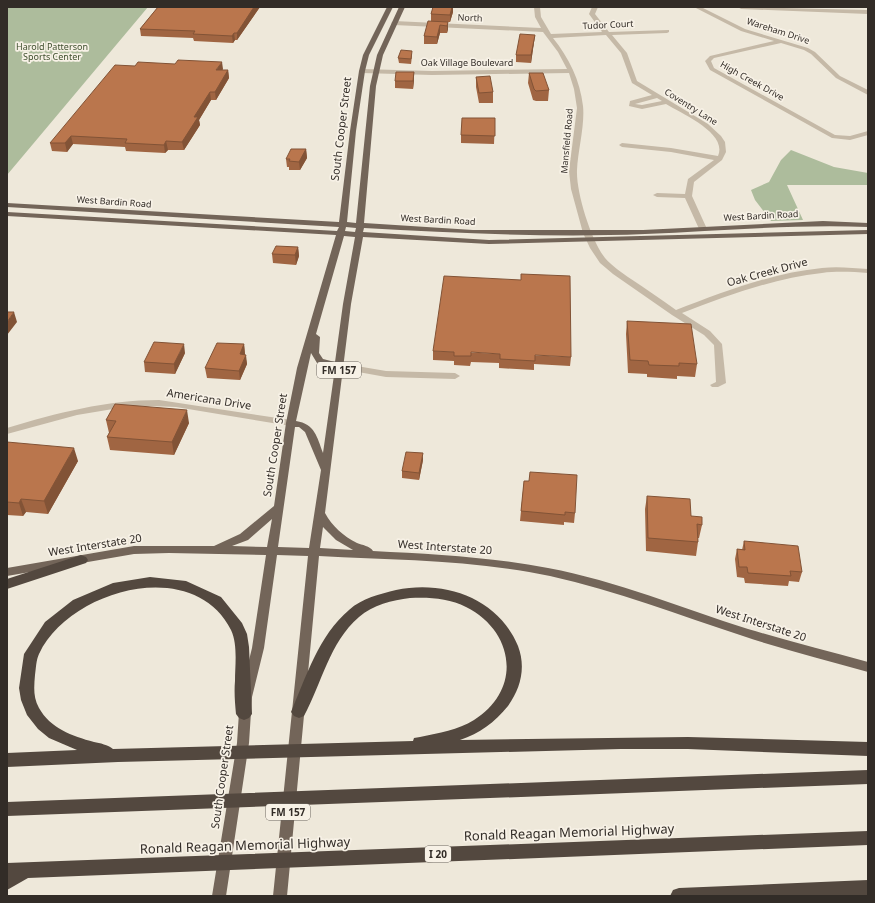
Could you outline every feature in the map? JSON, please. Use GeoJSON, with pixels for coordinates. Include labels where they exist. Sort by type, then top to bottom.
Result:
{"type":"FeatureCollection","features":[{"type":"Feature","properties":{"kind":"highway"},"geometry":{"type":"LineString","coordinates":[[7,584],[81,560]]}},
{"type":"Feature","properties":{"kind":"highway"},"geometry":{"type":"LineString","coordinates":[[118,755],[68,741],[48,730],[35,716],[27,696],[25,676],[33,649],[45,630],[74,606],[101,592],[137,583],[167,583],[182,585],[200,592],[218,602],[230,616],[240,636],[242,649],[244,714]]}},
{"type":"Feature","properties":{"kind":"highway"},"geometry":{"type":"LineString","coordinates":[[299,712],[323,658],[334,638],[354,614],[368,604],[391,596],[414,592],[436,593],[456,597],[468,602],[482,609],[495,619],[511,643],[516,659],[515,674],[509,691],[496,710],[481,724],[456,736],[415,744],[353,750]]}},
{"type":"Feature","properties":{"kind":"highway"},"geometry":{"type":"LineString","coordinates":[[7,760],[118,755],[688,742],[868,748]]}},
{"type":"Feature","properties":{"kind":"highway"},"geometry":{"type":"LineString","coordinates":[[7,809],[868,777]]}},
{"type":"Feature","properties":{"kind":"highway","name":"Ronald Reagan Memorial Highway"},"geometry":{"type":"LineString","coordinates":[[7,871],[868,838]]}},
{"type":"Feature","properties":{"kind":"highway"},"geometry":{"type":"LineString","coordinates":[[7,882],[25,870]]}},
{"type":"Feature","properties":{"kind":"highway"},"geometry":{"type":"LineString","coordinates":[[679,896],[868,888]]}},
{"type":"Feature","properties":{"kind":"main road"},"geometry":{"type":"LineString","coordinates":[[390,7],[396,9],[391,18],[394,23]]}},
{"type":"Feature","properties":{"kind":"main road","name":"South Cooper Street"},"geometry":{"type":"LineString","coordinates":[[219,896],[243,743],[246,697],[258,648],[291,423],[302,368],[343,225],[353,131],[362,70],[366,55],[390,7]]}},
{"type":"Feature","properties":{"kind":"main road","name":"FM 157"},"geometry":{"type":"LineString","coordinates":[[280,896],[314,552],[332,426],[347,304],[359,235],[368,131],[376,71],[380,55],[402,7]]}},
{"type":"Feature","properties":{"kind":"main road","name":"West Bardin Road"},"geometry":{"type":"LineString","coordinates":[[7,205],[360,226],[588,236],[868,232]]}},
{"type":"Feature","properties":{"kind":"main road"},"geometry":{"type":"LineString","coordinates":[[134,222],[138,213]]}},
{"type":"Feature","properties":{"kind":"main road","name":"West Bardin Road"},"geometry":{"type":"LineString","coordinates":[[7,214],[489,242],[823,223],[868,225]]}},
{"type":"Feature","properties":{"kind":"main road"},"geometry":{"type":"LineString","coordinates":[[317,319],[314,353],[320,360],[339,366]]}},
{"type":"Feature","properties":{"kind":"main road"},"geometry":{"type":"LineString","coordinates":[[291,423],[302,425],[309,431],[325,469]]}},
{"type":"Feature","properties":{"kind":"main road"},"geometry":{"type":"LineString","coordinates":[[209,550],[222,547],[244,537],[279,508]]}},
{"type":"Feature","properties":{"kind":"main road"},"geometry":{"type":"LineString","coordinates":[[319,512],[330,529],[339,538],[358,549],[386,556]]}},
{"type":"Feature","properties":{"kind":"main road","name":"West Interstate 20"},"geometry":{"type":"LineString","coordinates":[[7,572],[134,550],[169,549],[314,552],[503,564],[549,572],[600,584],[661,603],[747,633],[868,667]]}},
{"type":"Feature","properties":{"kind":"street","name":"Mansfield Road"},"geometry":{"type":"LineString","coordinates":[[537,7],[538,17],[545,30],[561,52],[571,71],[577,89],[580,108],[573,172],[575,189],[588,236],[603,261],[616,272],[675,313],[707,333],[718,344],[721,383],[715,386]]}},
{"type":"Feature","properties":{"kind":"street","name":"Coventry Lane"},"geometry":{"type":"LineString","coordinates":[[596,7],[592,14],[594,18],[606,34],[623,52],[634,82],[706,125],[715,132],[722,142],[723,152],[720,159]]}},
{"type":"Feature","properties":{"kind":"street"},"geometry":{"type":"LineString","coordinates":[[698,8],[706,7]]}},
{"type":"Feature","properties":{"kind":"street"},"geometry":{"type":"LineString","coordinates":[[741,7],[868,12]]}},
{"type":"Feature","properties":{"kind":"street","name":"Wareham Drive"},"geometry":{"type":"LineString","coordinates":[[698,8],[743,30],[783,41],[813,53],[838,77],[868,93]]}},
{"type":"Feature","properties":{"kind":"street","name":"North"},"geometry":{"type":"LineString","coordinates":[[394,23],[545,30]]}},
{"type":"Feature","properties":{"kind":"street","name":"Tudor Court"},"geometry":{"type":"LineString","coordinates":[[550,36],[667,31]]}},
{"type":"Feature","properties":{"kind":"street","name":"High Creek Drive"},"geometry":{"type":"LineString","coordinates":[[783,41],[712,57],[708,61],[709,66],[823,132],[841,138],[850,138],[868,133]]}},
{"type":"Feature","properties":{"kind":"street","name":"Oak Village Boulevard"},"geometry":{"type":"LineString","coordinates":[[362,70],[494,73],[571,71]]}},
{"type":"Feature","properties":{"kind":"street"},"geometry":{"type":"LineString","coordinates":[[658,96],[632,102],[631,105],[642,107],[667,102]]}},
{"type":"Feature","properties":{"kind":"street"},"geometry":{"type":"LineString","coordinates":[[622,145],[666,148],[694,152],[720,159]]}},
{"type":"Feature","properties":{"kind":"street"},"geometry":{"type":"LineString","coordinates":[[703,229],[688,196],[691,181],[720,159]]}},
{"type":"Feature","properties":{"kind":"street"},"geometry":{"type":"LineString","coordinates":[[657,195],[688,196]]}},
{"type":"Feature","properties":{"kind":"street","name":"Oak Creek Drive"},"geometry":{"type":"LineString","coordinates":[[675,313],[723,295],[764,283],[816,271],[868,271]]}},
{"type":"Feature","properties":{"kind":"street"},"geometry":{"type":"LineString","coordinates":[[339,366],[386,374],[455,376]]}},
{"type":"Feature","properties":{"kind":"street","name":"Americana Drive"},"geometry":{"type":"LineString","coordinates":[[7,431],[62,414],[120,404],[150,403],[192,406],[218,412],[291,423]]}},
{"type":"Feature","properties":{"kind":"green space","name":"Harold Patterson Sports Center"},"geometry":{"type":"Polygon","coordinates":[[[7,7],[148,7],[7,175],[7,7]]]}},
{"type":"Feature","properties":{"kind":"green space"},"geometry":{"type":"Polygon","coordinates":[[[791,150],[834,167],[868,173],[868,185],[787,185],[803,220],[771,221],[755,200],[751,190],[769,182],[781,160],[791,150]]]}},
{"type":"Feature","properties":{"kind":"building"},"geometry":{"type":"Polygon","coordinates":[[[158,7],[254,7],[237,33],[234,33],[232,36],[193,34],[195,31],[140,29],[158,7]]]}},
{"type":"Feature","properties":{"kind":"building"},"geometry":{"type":"Polygon","coordinates":[[[433,7],[452,7],[450,15],[431,14],[433,7]]]}},
{"type":"Feature","properties":{"kind":"building"},"geometry":{"type":"Polygon","coordinates":[[[428,21],[448,22],[447,26],[440,25],[437,37],[424,36],[428,21]]]}},
{"type":"Feature","properties":{"kind":"building"},"geometry":{"type":"Polygon","coordinates":[[[520,34],[535,35],[531,55],[516,55],[520,34]]]}},
{"type":"Feature","properties":{"kind":"building"},"geometry":{"type":"Polygon","coordinates":[[[401,50],[412,51],[411,59],[398,58],[401,50]]]}},
{"type":"Feature","properties":{"kind":"building"},"geometry":{"type":"Polygon","coordinates":[[[178,60],[222,62],[216,70],[228,70],[215,92],[210,92],[194,117],[198,117],[182,142],[166,141],[164,145],[125,143],[127,139],[71,136],[65,143],[50,143],[115,65],[135,66],[138,62],[175,64],[178,60]]]}},
{"type":"Feature","properties":{"kind":"building"},"geometry":{"type":"Polygon","coordinates":[[[396,72],[414,72],[413,81],[395,81],[396,72]]]}},
{"type":"Feature","properties":{"kind":"building"},"geometry":{"type":"Polygon","coordinates":[[[529,73],[543,73],[549,90],[536,91],[529,73]]]}},
{"type":"Feature","properties":{"kind":"building"},"geometry":{"type":"Polygon","coordinates":[[[490,76],[493,92],[479,93],[476,77],[490,76]]]}},
{"type":"Feature","properties":{"kind":"building"},"geometry":{"type":"Polygon","coordinates":[[[462,118],[495,118],[495,136],[461,135],[462,118]]]}},
{"type":"Feature","properties":{"kind":"building"},"geometry":{"type":"Polygon","coordinates":[[[291,149],[306,149],[299,162],[289,161],[290,159],[286,159],[291,149]]]}},
{"type":"Feature","properties":{"kind":"building"},"geometry":{"type":"Polygon","coordinates":[[[276,246],[298,247],[295,255],[272,254],[276,246]]]}},
{"type":"Feature","properties":{"kind":"building"},"geometry":{"type":"Polygon","coordinates":[[[521,274],[570,276],[571,357],[535,355],[535,361],[500,359],[500,354],[471,352],[471,356],[454,356],[454,352],[433,351],[444,276],[521,280],[521,274]]]}},
{"type":"Feature","properties":{"kind":"building"},"geometry":{"type":"Polygon","coordinates":[[[7,312],[14,312],[7,322],[7,312]]]}},
{"type":"Feature","properties":{"kind":"building"},"geometry":{"type":"Polygon","coordinates":[[[627,321],[691,324],[697,364],[679,363],[679,366],[649,365],[648,361],[630,360],[627,321]]]}},
{"type":"Feature","properties":{"kind":"building"},"geometry":{"type":"Polygon","coordinates":[[[154,342],[184,344],[174,364],[144,362],[154,342]]]}},
{"type":"Feature","properties":{"kind":"building"},"geometry":{"type":"Polygon","coordinates":[[[217,343],[244,344],[240,354],[246,355],[239,371],[205,368],[217,343]]]}},
{"type":"Feature","properties":{"kind":"building"},"geometry":{"type":"Polygon","coordinates":[[[115,404],[187,410],[172,442],[107,437],[116,421],[106,420],[115,404]]]}},
{"type":"Feature","properties":{"kind":"building"},"geometry":{"type":"Polygon","coordinates":[[[7,442],[74,448],[44,501],[21,499],[19,503],[7,502],[7,442]]]}},
{"type":"Feature","properties":{"kind":"building"},"geometry":{"type":"Polygon","coordinates":[[[406,452],[423,453],[419,473],[402,471],[406,452]]]}},
{"type":"Feature","properties":{"kind":"building"},"geometry":{"type":"Polygon","coordinates":[[[530,472],[577,475],[575,513],[565,512],[565,515],[521,511],[524,481],[529,481],[530,472]]]}},
{"type":"Feature","properties":{"kind":"building"},"geometry":{"type":"Polygon","coordinates":[[[647,496],[690,499],[691,516],[702,517],[702,525],[697,524],[698,542],[648,538],[647,496]]]}},
{"type":"Feature","properties":{"kind":"building"},"geometry":{"type":"Polygon","coordinates":[[[744,541],[798,546],[802,572],[790,571],[791,576],[748,573],[747,567],[739,567],[737,549],[745,550],[744,541]]]}}]}
